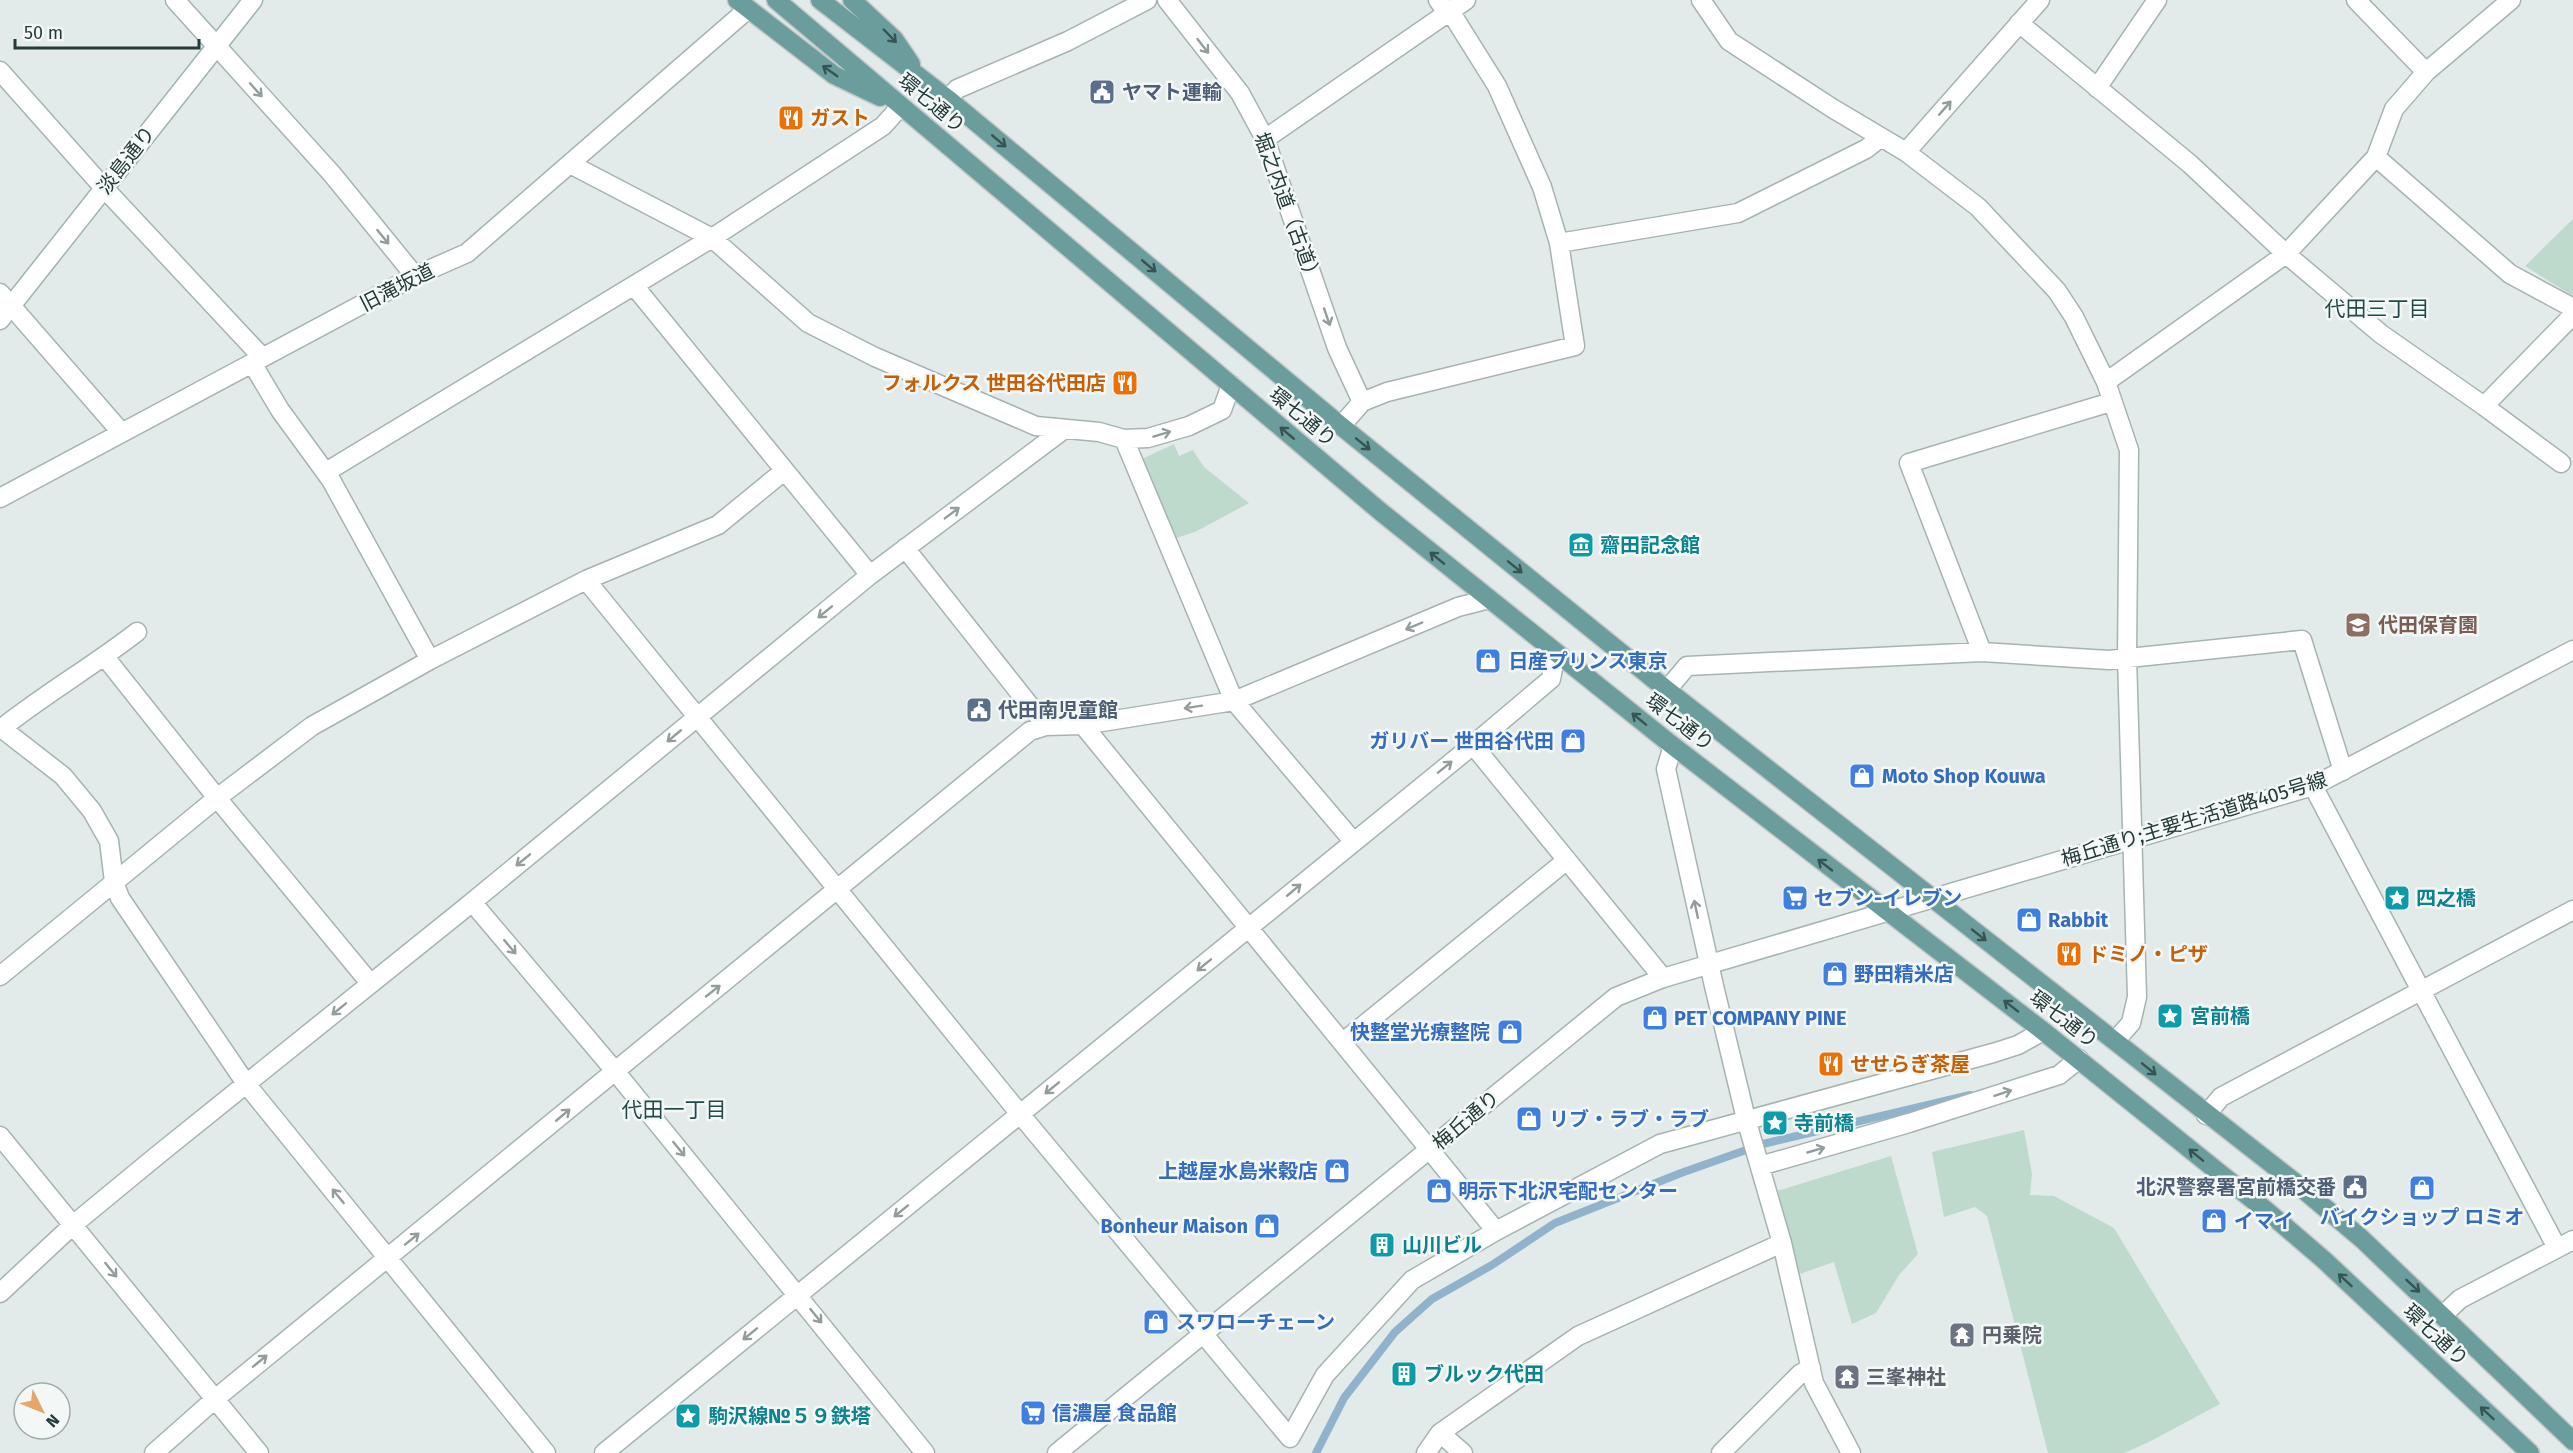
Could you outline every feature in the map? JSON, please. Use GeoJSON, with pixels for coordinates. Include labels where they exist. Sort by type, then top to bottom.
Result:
{"type":"FeatureCollection","features":[{"type":"Feature","properties":{"kind":"main road","name":"環七通り"},"geometry":{"type":"LineString","coordinates":[[776,0],[1231,385],[1489,599],[1668,742],[2043,1030],[2324,1260],[2530,1453]]}},
{"type":"Feature","properties":{"kind":"main road","name":"環七通り"},"geometry":{"type":"LineString","coordinates":[[820,0],[948,99],[1341,426],[1667,690],[2206,1115],[2292,1180],[2344,1224],[2443,1315],[2573,1441]]}},
{"type":"Feature","properties":{"kind":"main road"},"geometry":{"type":"LineString","coordinates":[[852,0],[894,39],[921,78]]}},
{"type":"Feature","properties":{"kind":"main road"},"geometry":{"type":"LineString","coordinates":[[742,5],[834,75],[901,106]]}},
{"type":"Feature","properties":{"kind":"street"},"geometry":{"type":"LineString","coordinates":[[175,0],[332,174],[416,276]]}},
{"type":"Feature","properties":{"kind":"street","name":"淡島通り"},"geometry":{"type":"LineString","coordinates":[[4,306],[104,188],[253,0]]}},
{"type":"Feature","properties":{"kind":"street"},"geometry":{"type":"LineString","coordinates":[[948,99],[957,89],[1068,41],[1147,0]]}},
{"type":"Feature","properties":{"kind":"street","name":"堀之内道（古道）"},"geometry":{"type":"LineString","coordinates":[[1167,0],[1240,93],[1265,139],[1338,348],[1362,402]]}},
{"type":"Feature","properties":{"kind":"street"},"geometry":{"type":"LineString","coordinates":[[1265,139],[1443,7],[1466,0]]}},
{"type":"Feature","properties":{"kind":"street"},"geometry":{"type":"LineString","coordinates":[[1701,0],[1729,41],[1880,138],[1906,152],[1977,207],[2057,291],[2074,317],[2106,382],[2129,450],[2127,657],[2136,1008],[2131,1023],[2115,1041]]}},
{"type":"Feature","properties":{"kind":"street"},"geometry":{"type":"LineString","coordinates":[[1906,152],[2040,0]]}},
{"type":"Feature","properties":{"kind":"street"},"geometry":{"type":"LineString","coordinates":[[2097,88],[2157,0]]}},
{"type":"Feature","properties":{"kind":"street"},"geometry":{"type":"LineString","coordinates":[[2356,0],[2426,72]]}},
{"type":"Feature","properties":{"kind":"street"},"geometry":{"type":"LineString","coordinates":[[2106,382],[2286,254],[2376,157],[2394,109],[2426,72],[2511,0]]}},
{"type":"Feature","properties":{"kind":"street","name":"旧滝坂道"},"geometry":{"type":"LineString","coordinates":[[0,498],[416,276],[467,253],[570,164],[742,5]]}},
{"type":"Feature","properties":{"kind":"street"},"geometry":{"type":"LineString","coordinates":[[1341,426],[1362,402],[1387,392],[1575,345],[1559,243],[1542,188],[1497,86],[1455,20],[1443,7]]}},
{"type":"Feature","properties":{"kind":"street"},"geometry":{"type":"LineString","coordinates":[[2019,23],[2190,164],[2286,254],[2381,334],[2561,463]]}},
{"type":"Feature","properties":{"kind":"street"},"geometry":{"type":"LineString","coordinates":[[0,71],[257,360],[280,410],[326,472],[430,660]]}},
{"type":"Feature","properties":{"kind":"street"},"geometry":{"type":"LineString","coordinates":[[326,472],[712,238],[883,126],[901,106]]}},
{"type":"Feature","properties":{"kind":"street"},"geometry":{"type":"LineString","coordinates":[[1559,243],[1738,213],[1866,149],[1880,138]]}},
{"type":"Feature","properties":{"kind":"street"},"geometry":{"type":"LineString","coordinates":[[2376,157],[2510,274],[2573,308]]}},
{"type":"Feature","properties":{"kind":"street"},"geometry":{"type":"LineString","coordinates":[[570,164],[712,238],[808,323],[875,357],[1036,426],[1099,432],[1124,439],[1148,438],[1189,426],[1222,410],[1231,385]]}},
{"type":"Feature","properties":{"kind":"street"},"geometry":{"type":"LineString","coordinates":[[635,286],[870,575]]}},
{"type":"Feature","properties":{"kind":"street"},"geometry":{"type":"LineString","coordinates":[[4,306],[121,432]]}},
{"type":"Feature","properties":{"kind":"street"},"geometry":{"type":"LineString","coordinates":[[2484,406],[2573,315]]}},
{"type":"Feature","properties":{"kind":"street"},"geometry":{"type":"LineString","coordinates":[[1982,652],[1910,464],[2111,402]]}},
{"type":"Feature","properties":{"kind":"street"},"geometry":{"type":"LineString","coordinates":[[0,1293],[74,1224],[472,902],[870,575],[1063,430]]}},
{"type":"Feature","properties":{"kind":"street"},"geometry":{"type":"LineString","coordinates":[[1124,439],[1234,701],[1353,841]]}},
{"type":"Feature","properties":{"kind":"street"},"geometry":{"type":"LineString","coordinates":[[0,976],[217,798],[312,726],[430,660],[586,580],[718,525],[784,471]]}},
{"type":"Feature","properties":{"kind":"street"},"geometry":{"type":"LineString","coordinates":[[905,548],[1046,726]]}},
{"type":"Feature","properties":{"kind":"street"},"geometry":{"type":"LineString","coordinates":[[586,580],[1020,1114],[1290,1438],[1324,1375],[1412,1280],[1496,1231],[1660,1144],[1993,1053],[2018,1045],[2043,1030]]}},
{"type":"Feature","properties":{"kind":"street"},"geometry":{"type":"LineString","coordinates":[[154,1453],[215,1398],[1030,730],[1046,726],[1083,725],[1234,701],[1458,607],[1489,599]]}},
{"type":"Feature","properties":{"kind":"street"},"geometry":{"type":"LineString","coordinates":[[137,632],[105,657],[1,728],[63,776],[92,811],[110,841],[114,882],[120,898],[247,1084],[546,1453]]}},
{"type":"Feature","properties":{"kind":"street"},"geometry":{"type":"LineString","coordinates":[[1667,690],[1687,666],[1982,652],[2109,660],[2302,640],[2343,771]]}},
{"type":"Feature","properties":{"kind":"street"},"geometry":{"type":"LineString","coordinates":[[604,1453],[1473,745],[1551,679],[1556,652]]}},
{"type":"Feature","properties":{"kind":"street","name":"梅丘通り;主要生活道路405号線"},"geometry":{"type":"LineString","coordinates":[[1933,899],[2313,786],[2572,653]]}},
{"type":"Feature","properties":{"kind":"street"},"geometry":{"type":"LineString","coordinates":[[105,657],[217,798],[370,983]]}},
{"type":"Feature","properties":{"kind":"street"},"geometry":{"type":"LineString","coordinates":[[1083,725],[1496,1231]]}},
{"type":"Feature","properties":{"kind":"street"},"geometry":{"type":"LineString","coordinates":[[1668,742],[1671,754],[1666,769],[1709,966],[1746,1119],[1782,1243],[1814,1383],[1848,1451]]}},
{"type":"Feature","properties":{"kind":"street"},"geometry":{"type":"LineString","coordinates":[[1473,745],[1663,978]]}},
{"type":"Feature","properties":{"kind":"street"},"geometry":{"type":"LineString","coordinates":[[2313,786],[2422,990],[2565,1244],[2460,1299],[2443,1315]]}},
{"type":"Feature","properties":{"kind":"street"},"geometry":{"type":"LineString","coordinates":[[1343,1042],[1567,860]]}},
{"type":"Feature","properties":{"kind":"street","name":"梅丘通り"},"geometry":{"type":"LineString","coordinates":[[1057,1453],[1616,997],[1663,978],[1933,899]]}},
{"type":"Feature","properties":{"kind":"street"},"geometry":{"type":"LineString","coordinates":[[472,902],[799,1294],[925,1453]]}},
{"type":"Feature","properties":{"kind":"street"},"geometry":{"type":"LineString","coordinates":[[2206,1115],[2221,1097],[2573,910]]}},
{"type":"Feature","properties":{"kind":"street"},"geometry":{"type":"LineString","coordinates":[[1759,1164],[1909,1124],[2060,1075],[2079,1059]]}},
{"type":"Feature","properties":{"kind":"street"},"geometry":{"type":"LineString","coordinates":[[0,1136],[259,1453]]}},
{"type":"Feature","properties":{"kind":"street"},"geometry":{"type":"LineString","coordinates":[[1426,1453],[1440,1433],[1578,1336],[1782,1243]]}},
{"type":"Feature","properties":{"kind":"street"},"geometry":{"type":"LineString","coordinates":[[1721,1453],[1800,1374],[1811,1368]]}},
{"type":"Feature","properties":{"kind":"street"},"geometry":{"type":"LineString","coordinates":[[1440,1433],[1462,1453]]}},
{"type":"Feature","properties":{"kind":"green space"},"geometry":{"type":"Polygon","coordinates":[[[2573,219],[2573,296],[2525,266],[2573,219]]]}},
{"type":"Feature","properties":{"kind":"green space"},"geometry":{"type":"Polygon","coordinates":[[[1174,444],[1179,456],[1193,450],[1204,467],[1249,503],[1197,531],[1174,539],[1142,459],[1174,444]]]}},
{"type":"Feature","properties":{"kind":"green space"},"geometry":{"type":"Polygon","coordinates":[[[2024,1130],[2032,1174],[2030,1195],[2054,1196],[2114,1228],[2220,1404],[2124,1453],[2048,1453],[1987,1216],[1975,1207],[1944,1217],[1932,1152],[2024,1130]]]}},
{"type":"Feature","properties":{"kind":"green space"},"geometry":{"type":"Polygon","coordinates":[[[1891,1156],[1918,1254],[1899,1275],[1876,1313],[1852,1324],[1834,1262],[1797,1275],[1777,1191],[1891,1156]]]}},
{"type":"Feature","properties":{"kind":"waterway"},"geometry":{"type":"LineString","coordinates":[[1316,1453],[1344,1398],[1395,1332],[1432,1299],[1492,1265],[1555,1223],[1681,1173],[1763,1144],[1970,1095]]}},
{"type":"Feature","properties":{"kind":"place","name":"ヤマト運輸"},"geometry":{"type":"Point","coordinates":[1102,92]}},
{"type":"Feature","properties":{"kind":"place","name":"ガスト"},"geometry":{"type":"Point","coordinates":[791,118]}},
{"type":"Feature","properties":{"kind":"place","name":"フォルクス 世田谷代田店"},"geometry":{"type":"Point","coordinates":[1125,383]}},
{"type":"Feature","properties":{"kind":"place","name":"齋田記念館"},"geometry":{"type":"Point","coordinates":[1581,545]}},
{"type":"Feature","properties":{"kind":"place","name":"代田保育園"},"geometry":{"type":"Point","coordinates":[2358,625]}},
{"type":"Feature","properties":{"kind":"place","name":"日産プリンス東京"},"geometry":{"type":"Point","coordinates":[1488,661]}},
{"type":"Feature","properties":{"kind":"place","name":"代田南児童館"},"geometry":{"type":"Point","coordinates":[979,710]}},
{"type":"Feature","properties":{"kind":"place","name":"ガリバー 世田谷代田"},"geometry":{"type":"Point","coordinates":[1573,741]}},
{"type":"Feature","properties":{"kind":"place","name":"Moto Shop Kouwa"},"geometry":{"type":"Point","coordinates":[1862,776]}},
{"type":"Feature","properties":{"kind":"place","name":"セブン-イレブン"},"geometry":{"type":"Point","coordinates":[1795,898]}},
{"type":"Feature","properties":{"kind":"place","name":"四之橋"},"geometry":{"type":"Point","coordinates":[2397,898]}},
{"type":"Feature","properties":{"kind":"place","name":"Rabbit"},"geometry":{"type":"Point","coordinates":[2029,920]}},
{"type":"Feature","properties":{"kind":"place","name":"ドミノ・ピザ"},"geometry":{"type":"Point","coordinates":[2069,954]}},
{"type":"Feature","properties":{"kind":"place","name":"野田精米店"},"geometry":{"type":"Point","coordinates":[1835,974]}},
{"type":"Feature","properties":{"kind":"place","name":"宮前橋"},"geometry":{"type":"Point","coordinates":[2170,1016]}},
{"type":"Feature","properties":{"kind":"place","name":"PET COMPANY PINE"},"geometry":{"type":"Point","coordinates":[1655,1018]}},
{"type":"Feature","properties":{"kind":"place","name":"快整堂光療整院"},"geometry":{"type":"Point","coordinates":[1510,1032]}},
{"type":"Feature","properties":{"kind":"place","name":"せせらぎ茶屋"},"geometry":{"type":"Point","coordinates":[1831,1064]}},
{"type":"Feature","properties":{"kind":"place","name":"リブ・ラブ・ラブ"},"geometry":{"type":"Point","coordinates":[1529,1119]}},
{"type":"Feature","properties":{"kind":"place","name":"寺前橋"},"geometry":{"type":"Point","coordinates":[1775,1123]}},
{"type":"Feature","properties":{"kind":"place","name":"上越屋水島米穀店"},"geometry":{"type":"Point","coordinates":[1337,1171]}},
{"type":"Feature","properties":{"kind":"place","name":"北沢警察署宮前橋交番"},"geometry":{"type":"Point","coordinates":[2355,1187]}},
{"type":"Feature","properties":{"kind":"place","name":"バイクショップ ロミオ"},"geometry":{"type":"Point","coordinates":[2422,1188]}},
{"type":"Feature","properties":{"kind":"place","name":"明示下北沢宅配センター"},"geometry":{"type":"Point","coordinates":[1439,1191]}},
{"type":"Feature","properties":{"kind":"place","name":"イマイ"},"geometry":{"type":"Point","coordinates":[2214,1221]}},
{"type":"Feature","properties":{"kind":"place","name":"Bonheur Maison"},"geometry":{"type":"Point","coordinates":[1267,1226]}},
{"type":"Feature","properties":{"kind":"place","name":"山川ビル"},"geometry":{"type":"Point","coordinates":[1382,1245]}},
{"type":"Feature","properties":{"kind":"place","name":"スワローチェーン"},"geometry":{"type":"Point","coordinates":[1156,1322]}},
{"type":"Feature","properties":{"kind":"place","name":"円乗院"},"geometry":{"type":"Point","coordinates":[1962,1335]}},
{"type":"Feature","properties":{"kind":"place","name":"ブルック代田"},"geometry":{"type":"Point","coordinates":[1404,1374]}},
{"type":"Feature","properties":{"kind":"place","name":"三峯神社"},"geometry":{"type":"Point","coordinates":[1847,1377]}},
{"type":"Feature","properties":{"kind":"place","name":"信濃屋 食品館"},"geometry":{"type":"Point","coordinates":[1033,1413]}},
{"type":"Feature","properties":{"kind":"place","name":"駒沢線№５９鉄塔"},"geometry":{"type":"Point","coordinates":[688,1416]}},
{"type":"Feature","properties":{"kind":"district","name":"代田三丁目"},"geometry":{"type":"Point","coordinates":[2377,309]}},
{"type":"Feature","properties":{"kind":"district","name":"代田一丁目"},"geometry":{"type":"Point","coordinates":[674,1110]}}]}
